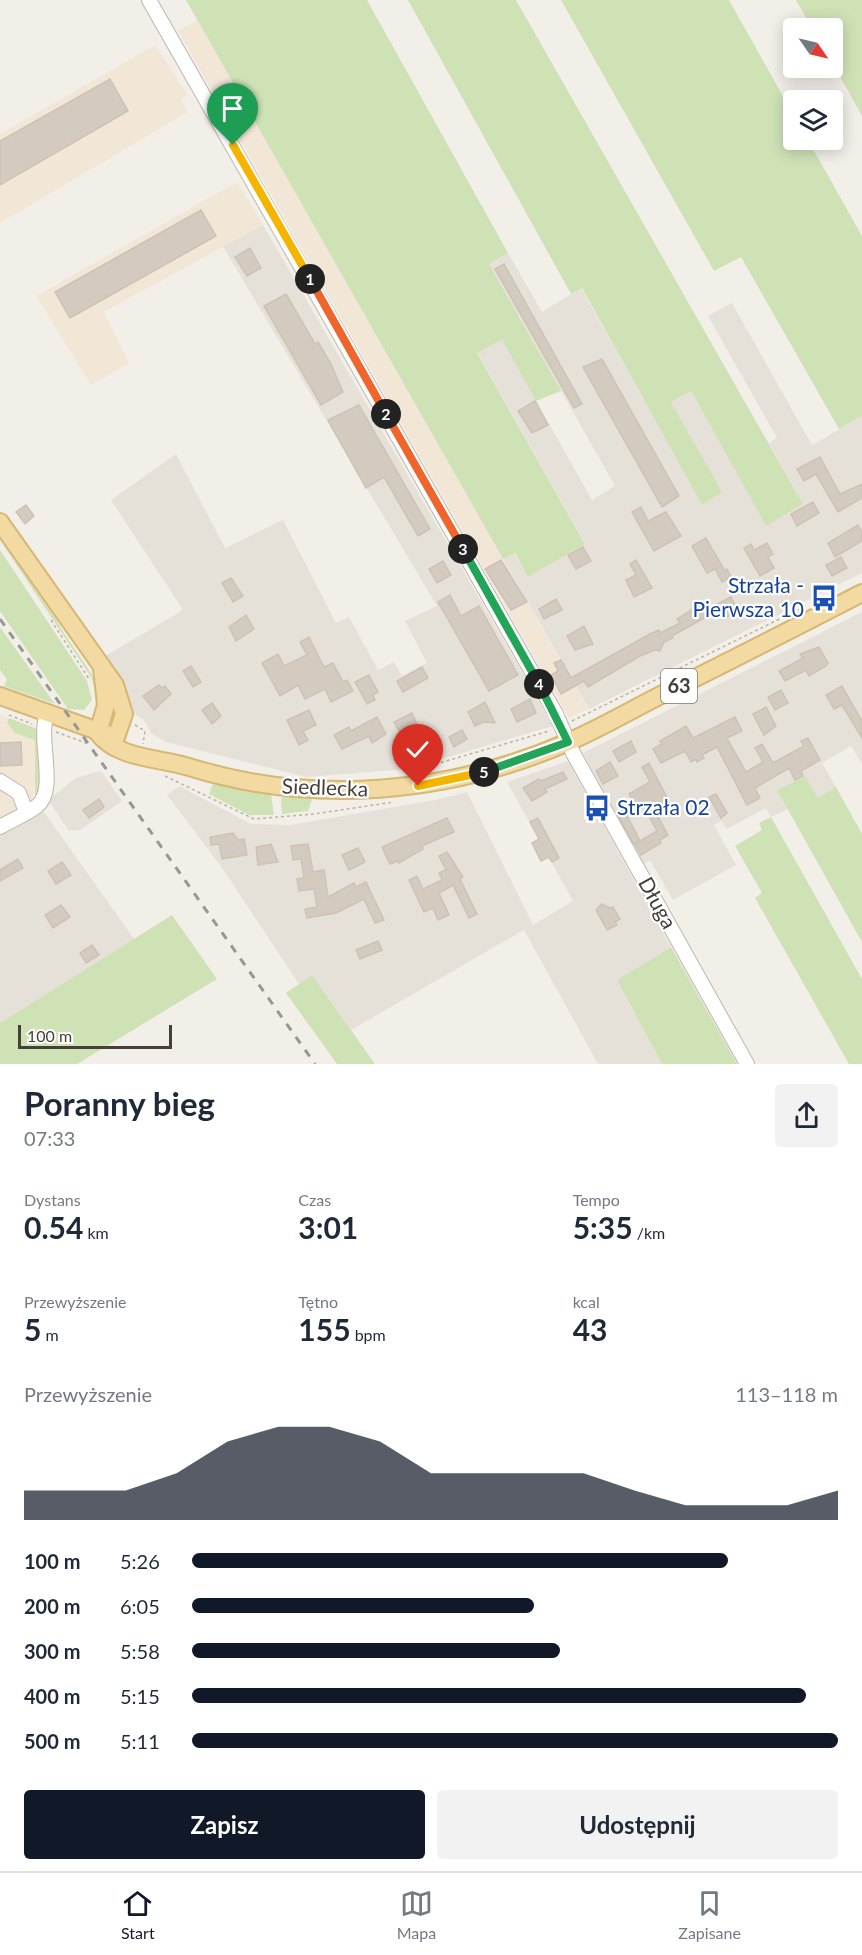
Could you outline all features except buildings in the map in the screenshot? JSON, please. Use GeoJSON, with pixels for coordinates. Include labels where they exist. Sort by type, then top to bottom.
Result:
{"type":"FeatureCollection","features":[{"type":"Feature","properties":{"kind":"main road"},"geometry":{"type":"LineString","coordinates":[[0,522],[112,679],[122,704],[123,721],[115,741]]}},
{"type":"Feature","properties":{"kind":"main road","name":"Siedlecka"},"geometry":{"type":"LineString","coordinates":[[115,741],[156,751],[173,762],[251,783],[318,790],[401,788],[472,775],[568,742],[862,593]]}},
{"type":"Feature","properties":{"kind":"main road"},"geometry":{"type":"LineString","coordinates":[[96,740],[106,705],[102,668]]}},
{"type":"Feature","properties":{"kind":"main road","name":"63"},"geometry":{"type":"LineString","coordinates":[[0,696],[44,721],[96,740],[115,741]]}},
{"type":"Feature","properties":{"kind":"street","name":"Długa"},"geometry":{"type":"LineString","coordinates":[[149,0],[556,714],[568,742],[747,1064]]}},
{"type":"Feature","properties":{"kind":"street"},"geometry":{"type":"LineString","coordinates":[[0,827],[44,799],[47,787],[44,721]]}},
{"type":"Feature","properties":{"kind":"street"},"geometry":{"type":"LineString","coordinates":[[0,781],[19,793],[26,812]]}},
{"type":"Feature","properties":{"kind":"path"},"geometry":{"type":"LineString","coordinates":[[569,722],[810,604]]}},
{"type":"Feature","properties":{"kind":"path"},"geometry":{"type":"LineString","coordinates":[[48,614],[90,682]]}},
{"type":"Feature","properties":{"kind":"path"},"geometry":{"type":"LineString","coordinates":[[5,713],[44,721],[96,740]]}},
{"type":"Feature","properties":{"kind":"path"},"geometry":{"type":"LineString","coordinates":[[131,723],[144,729],[145,738]]}},
{"type":"Feature","properties":{"kind":"path"},"geometry":{"type":"LineString","coordinates":[[410,771],[555,729]]}},
{"type":"Feature","properties":{"kind":"shaded area"},"geometry":{"type":"Polygon","coordinates":[[[197,20],[588,709],[569,718],[178,31],[197,20]]]}},
{"type":"Feature","properties":{"kind":"shaded area"},"geometry":{"type":"Polygon","coordinates":[[[155,45],[188,95],[181,100],[188,112],[0,223],[0,134],[155,45]]]}},
{"type":"Feature","properties":{"kind":"shaded area"},"geometry":{"type":"Polygon","coordinates":[[[237,182],[263,225],[104,312],[129,363],[91,385],[36,296],[237,182]]]}},
{"type":"Feature","properties":{"kind":"shaded area"},"geometry":{"type":"Polygon","coordinates":[[[263,225],[553,726],[408,769],[306,777],[166,742],[151,733],[143,719],[134,714],[127,691],[105,656],[183,610],[111,500],[176,454],[225,548],[283,520],[336,623],[349,617],[378,670],[394,662],[402,676],[427,663],[405,621],[437,606],[222,245],[263,225]]]}},
{"type":"Feature","properties":{"kind":"shaded area"},"geometry":{"type":"Polygon","coordinates":[[[508,253],[542,312],[581,288],[702,504],[721,492],[671,402],[691,391],[766,525],[803,504],[769,443],[777,438],[708,316],[732,303],[812,445],[862,416],[862,573],[589,709],[503,559],[514,553],[528,577],[585,543],[477,352],[502,340],[592,500],[615,486],[489,264],[508,253]]]}},
{"type":"Feature","properties":{"kind":"shaded area"},"geometry":{"type":"Polygon","coordinates":[[[862,612],[862,764],[851,746],[822,763],[836,787],[818,799],[804,776],[777,790],[788,809],[771,817],[766,808],[727,829],[721,821],[714,825],[736,865],[673,900],[650,860],[643,864],[583,753],[862,612]]]}},
{"type":"Feature","properties":{"kind":"shaded area"},"geometry":{"type":"Polygon","coordinates":[[[0,715],[35,728],[36,769],[33,803],[0,821],[0,715]]]}},
{"type":"Feature","properties":{"kind":"shaded area"},"geometry":{"type":"Polygon","coordinates":[[[568,761],[671,947],[617,980],[662,1064],[598,1064],[524,930],[351,1030],[312,975],[299,984],[220,865],[167,795],[179,786],[251,824],[290,825],[435,800],[467,792],[533,925],[573,901],[507,782],[568,761]]]}},
{"type":"Feature","properties":{"kind":"shaded area"},"geometry":{"type":"Polygon","coordinates":[[[101,771],[122,801],[80,830],[69,831],[48,800],[76,778],[101,771]]]}},
{"type":"Feature","properties":{"kind":"shaded area"},"geometry":{"type":"Polygon","coordinates":[[[42,809],[134,939],[0,1023],[0,833],[42,809]]]}},
{"type":"Feature","properties":{"kind":"green space"},"geometry":{"type":"Polygon","coordinates":[[[186,0],[367,0],[508,253],[489,264],[561,391],[536,401],[502,340],[477,353],[585,544],[528,577],[515,553],[503,559],[186,0]]]}},
{"type":"Feature","properties":{"kind":"green space"},"geometry":{"type":"Polygon","coordinates":[[[408,0],[516,0],[803,504],[766,526],[691,391],[671,402],[722,492],[702,505],[582,288],[571,294],[408,0]]]}},
{"type":"Feature","properties":{"kind":"green space"},"geometry":{"type":"Polygon","coordinates":[[[561,0],[729,0],[783,96],[783,150],[814,150],[862,236],[862,416],[839,429],[741,257],[714,271],[561,0]]]}},
{"type":"Feature","properties":{"kind":"green space"},"geometry":{"type":"Polygon","coordinates":[[[796,0],[862,0],[862,116],[841,78],[843,78],[843,18],[806,18],[796,0]]]}},
{"type":"Feature","properties":{"kind":"green space"},"geometry":{"type":"Polygon","coordinates":[[[0,532],[43,595],[62,630],[91,673],[98,690],[99,704],[91,677],[0,540],[0,532]]]}},
{"type":"Feature","properties":{"kind":"green space"},"geometry":{"type":"Polygon","coordinates":[[[0,550],[87,681],[92,700],[84,710],[68,709],[0,611],[0,550]]]}},
{"type":"Feature","properties":{"kind":"green space"},"geometry":{"type":"Polygon","coordinates":[[[0,627],[55,704],[4,686],[7,679],[0,670],[0,627]]]}},
{"type":"Feature","properties":{"kind":"green space"},"geometry":{"type":"Polygon","coordinates":[[[9,718],[37,729],[40,796],[35,799],[35,740],[15,733],[7,723],[9,718]]]}},
{"type":"Feature","properties":{"kind":"green space"},"geometry":{"type":"Polygon","coordinates":[[[805,776],[818,798],[836,787],[862,834],[862,942],[777,790],[805,776]]]}},
{"type":"Feature","properties":{"kind":"green space"},"geometry":{"type":"Polygon","coordinates":[[[213,784],[271,794],[274,815],[249,815],[209,794],[213,784]]]}},
{"type":"Feature","properties":{"kind":"green space"},"geometry":{"type":"Polygon","coordinates":[[[286,795],[309,797],[312,800],[308,811],[282,814],[281,798],[286,795]]]}},
{"type":"Feature","properties":{"kind":"green space"},"geometry":{"type":"Polygon","coordinates":[[[771,817],[862,979],[862,1064],[849,1064],[755,898],[762,893],[735,846],[762,830],[759,823],[771,817]]]}},
{"type":"Feature","properties":{"kind":"green space"},"geometry":{"type":"Polygon","coordinates":[[[172,915],[217,979],[77,1064],[0,1064],[0,1023],[172,915]]]}},
{"type":"Feature","properties":{"kind":"green space"},"geometry":{"type":"Polygon","coordinates":[[[671,947],[737,1064],[662,1064],[617,980],[671,947]]]}},
{"type":"Feature","properties":{"kind":"green space"},"geometry":{"type":"Polygon","coordinates":[[[312,975],[375,1064],[337,1064],[286,993],[312,975]]]}},
{"type":"Feature","properties":{"kind":"railway"},"geometry":{"type":"LineString","coordinates":[[0,619],[315,1064]]}},
{"type":"Feature","properties":{"kind":"place","name":"Strzała - Pierwsza 10"},"geometry":{"type":"Point","coordinates":[824,598]}},
{"type":"Feature","properties":{"kind":"place","name":"Strzała 02"},"geometry":{"type":"Point","coordinates":[597,808]}},
{"type":"Feature","properties":{"kind":"route"},"geometry":{"type":"LineString","coordinates":[[233,145],[556,714],[568,742],[491,770],[418,786]]}}]}
